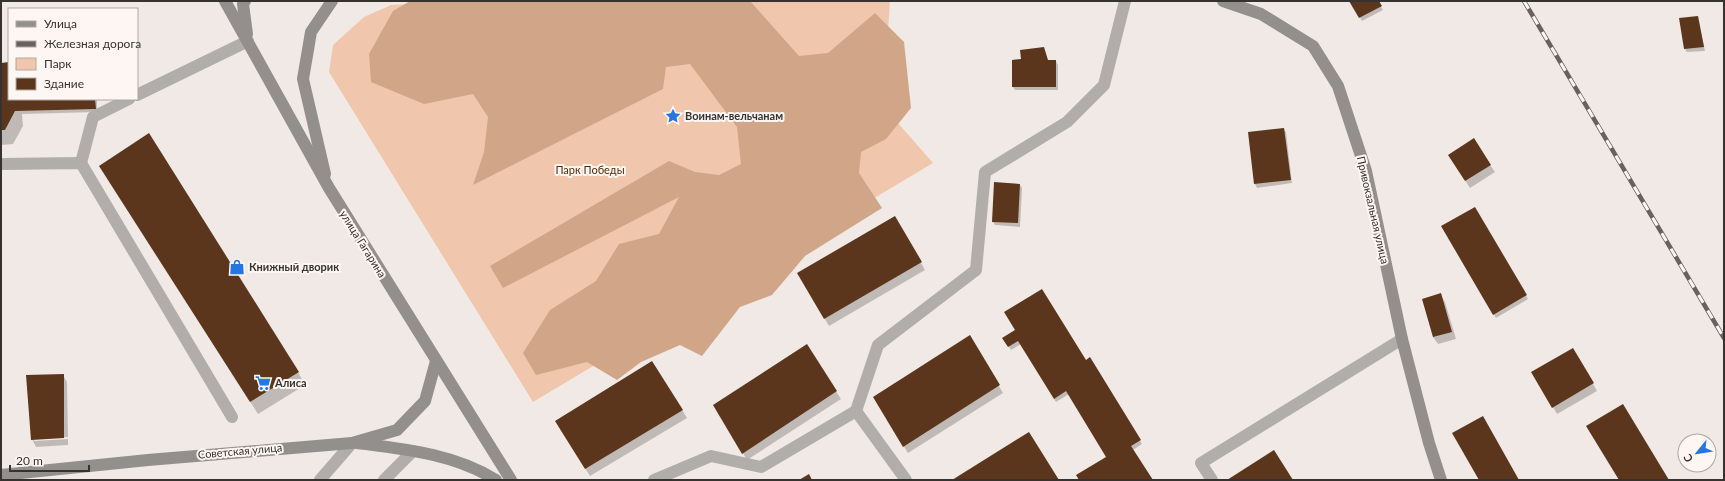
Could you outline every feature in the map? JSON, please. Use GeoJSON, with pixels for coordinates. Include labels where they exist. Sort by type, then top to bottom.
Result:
{"type":"FeatureCollection","features":[{"type":"Feature","properties":{"kind":"street","name":"улица Гагарина"},"geometry":{"type":"LineString","coordinates":[[225,1],[329,188],[511,480]]}},
{"type":"Feature","properties":{"kind":"street"},"geometry":{"type":"LineString","coordinates":[[138,95],[248,41],[243,4],[244,1]]}},
{"type":"Feature","properties":{"kind":"street"},"geometry":{"type":"LineString","coordinates":[[329,188],[303,79],[311,32],[332,1]]}},
{"type":"Feature","properties":{"kind":"street"},"geometry":{"type":"LineString","coordinates":[[654,480],[711,456],[761,467],[856,411],[878,345],[976,270],[985,172],[1067,122],[1104,85],[1125,1]]}},
{"type":"Feature","properties":{"kind":"street","name":"Привокзальная улица"},"geometry":{"type":"LineString","coordinates":[[1223,1],[1261,14],[1313,46],[1338,86],[1366,171],[1402,339],[1440,480]]}},
{"type":"Feature","properties":{"kind":"street"},"geometry":{"type":"LineString","coordinates":[[127,100],[93,117],[81,163],[232,417]]}},
{"type":"Feature","properties":{"kind":"street"},"geometry":{"type":"LineString","coordinates":[[1,164],[81,163]]}},
{"type":"Feature","properties":{"kind":"street"},"geometry":{"type":"LineString","coordinates":[[1212,480],[1202,463],[1402,339]]}},
{"type":"Feature","properties":{"kind":"street","name":"Советская улица"},"geometry":{"type":"LineString","coordinates":[[1,476],[155,459],[352,443],[398,430],[425,400],[436,361]]}},
{"type":"Feature","properties":{"kind":"street"},"geometry":{"type":"LineString","coordinates":[[856,411],[906,480]]}},
{"type":"Feature","properties":{"kind":"street"},"geometry":{"type":"LineString","coordinates":[[320,480],[352,443],[414,450],[456,462],[488,475],[496,480]]}},
{"type":"Feature","properties":{"kind":"street"},"geometry":{"type":"LineString","coordinates":[[384,480],[414,450]]}},
{"type":"Feature","properties":{"kind":"green space","name":"Парк Победы"},"geometry":{"type":"Polygon","coordinates":[[[478,1],[890,1],[883,106],[933,163],[533,402],[329,72],[333,45],[364,17],[391,5],[478,1]]]}},
{"type":"Feature","properties":{"kind":"shaded area","name":"Парк Победы"},"geometry":{"type":"Polygon","coordinates":[[[410,1],[750,1],[799,56],[828,53],[875,13],[904,42],[911,108],[886,139],[861,152],[859,173],[882,208],[805,256],[772,295],[740,307],[702,356],[680,345],[641,362],[617,380],[587,362],[536,375],[523,353],[550,310],[596,281],[619,244],[659,234],[679,197],[503,288],[490,266],[669,161],[695,172],[719,175],[741,164],[737,127],[690,64],[666,67],[663,89],[473,185],[484,152],[488,117],[473,94],[424,104],[371,82],[369,54],[393,11],[410,1]]]}},
{"type":"Feature","properties":{"kind":"building"},"geometry":{"type":"Polygon","coordinates":[[[1349,1],[1379,1],[1382,6],[1359,18],[1349,1]]]}},
{"type":"Feature","properties":{"kind":"building"},"geometry":{"type":"Polygon","coordinates":[[[1698,16],[1704,47],[1684,49],[1679,18],[1698,16]]]}},
{"type":"Feature","properties":{"kind":"building"},"geometry":{"type":"Polygon","coordinates":[[[1044,47],[1048,60],[1056,60],[1056,87],[1012,87],[1012,60],[1021,59],[1020,50],[1044,47]]]}},
{"type":"Feature","properties":{"kind":"building"},"geometry":{"type":"Polygon","coordinates":[[[8,62],[8,100],[95,100],[96,109],[15,111],[5,130],[1,130],[1,63],[8,62]]]}},
{"type":"Feature","properties":{"kind":"building"},"geometry":{"type":"Polygon","coordinates":[[[1284,128],[1291,180],[1254,184],[1248,132],[1284,128]]]}},
{"type":"Feature","properties":{"kind":"building"},"geometry":{"type":"Polygon","coordinates":[[[149,133],[299,372],[250,402],[99,166],[149,133]]]}},
{"type":"Feature","properties":{"kind":"building"},"geometry":{"type":"Polygon","coordinates":[[[1474,138],[1491,165],[1465,181],[1448,155],[1474,138]]]}},
{"type":"Feature","properties":{"kind":"building"},"geometry":{"type":"Polygon","coordinates":[[[994,182],[1020,184],[1018,223],[992,222],[994,182]]]}},
{"type":"Feature","properties":{"kind":"building"},"geometry":{"type":"Polygon","coordinates":[[[1475,207],[1527,295],[1493,315],[1441,226],[1475,207]]]}},
{"type":"Feature","properties":{"kind":"building"},"geometry":{"type":"Polygon","coordinates":[[[895,216],[922,262],[824,319],[797,273],[895,216]]]}},
{"type":"Feature","properties":{"kind":"building"},"geometry":{"type":"Polygon","coordinates":[[[1042,289],[1086,360],[1090,357],[1141,440],[1131,446],[1153,480],[1079,480],[1076,475],[1106,457],[1066,391],[1054,399],[1018,341],[1008,347],[1002,338],[1015,330],[1004,312],[1042,289]]]}},
{"type":"Feature","properties":{"kind":"building"},"geometry":{"type":"Polygon","coordinates":[[[1441,293],[1452,332],[1433,337],[1422,299],[1441,293]]]}},
{"type":"Feature","properties":{"kind":"building"},"geometry":{"type":"Polygon","coordinates":[[[970,335],[1000,385],[903,447],[873,397],[970,335]]]}},
{"type":"Feature","properties":{"kind":"building"},"geometry":{"type":"Polygon","coordinates":[[[807,344],[837,391],[742,454],[713,405],[807,344]]]}},
{"type":"Feature","properties":{"kind":"building"},"geometry":{"type":"Polygon","coordinates":[[[1573,348],[1594,383],[1552,408],[1531,372],[1573,348]]]}},
{"type":"Feature","properties":{"kind":"building"},"geometry":{"type":"Polygon","coordinates":[[[652,361],[683,410],[585,469],[555,421],[652,361]]]}},
{"type":"Feature","properties":{"kind":"building"},"geometry":{"type":"Polygon","coordinates":[[[64,374],[64,438],[31,440],[26,375],[64,374]]]}},
{"type":"Feature","properties":{"kind":"building"},"geometry":{"type":"Polygon","coordinates":[[[1623,404],[1669,480],[1619,480],[1586,426],[1623,404]]]}},
{"type":"Feature","properties":{"kind":"building"},"geometry":{"type":"Polygon","coordinates":[[[1483,416],[1519,480],[1479,480],[1452,433],[1483,416]]]}},
{"type":"Feature","properties":{"kind":"building"},"geometry":{"type":"Polygon","coordinates":[[[1029,432],[1059,480],[952,480],[1029,432]]]}},
{"type":"Feature","properties":{"kind":"building"},"geometry":{"type":"Polygon","coordinates":[[[1274,450],[1293,480],[1227,480],[1274,450]]]}},
{"type":"Feature","properties":{"kind":"building"},"geometry":{"type":"Polygon","coordinates":[[[809,474],[812,480],[799,480],[809,474]]]}},
{"type":"Feature","properties":{"kind":"railway"},"geometry":{"type":"LineString","coordinates":[[1524,1],[1724,338]]}},
{"type":"Feature","properties":{"kind":"place","name":"Воинам-вельчанам"},"geometry":{"type":"Point","coordinates":[673,116]}},
{"type":"Feature","properties":{"kind":"place","name":"Книжный дворик"},"geometry":{"type":"Point","coordinates":[237,267]}},
{"type":"Feature","properties":{"kind":"place","name":"Алиса"},"geometry":{"type":"Point","coordinates":[263,383]}}]}
